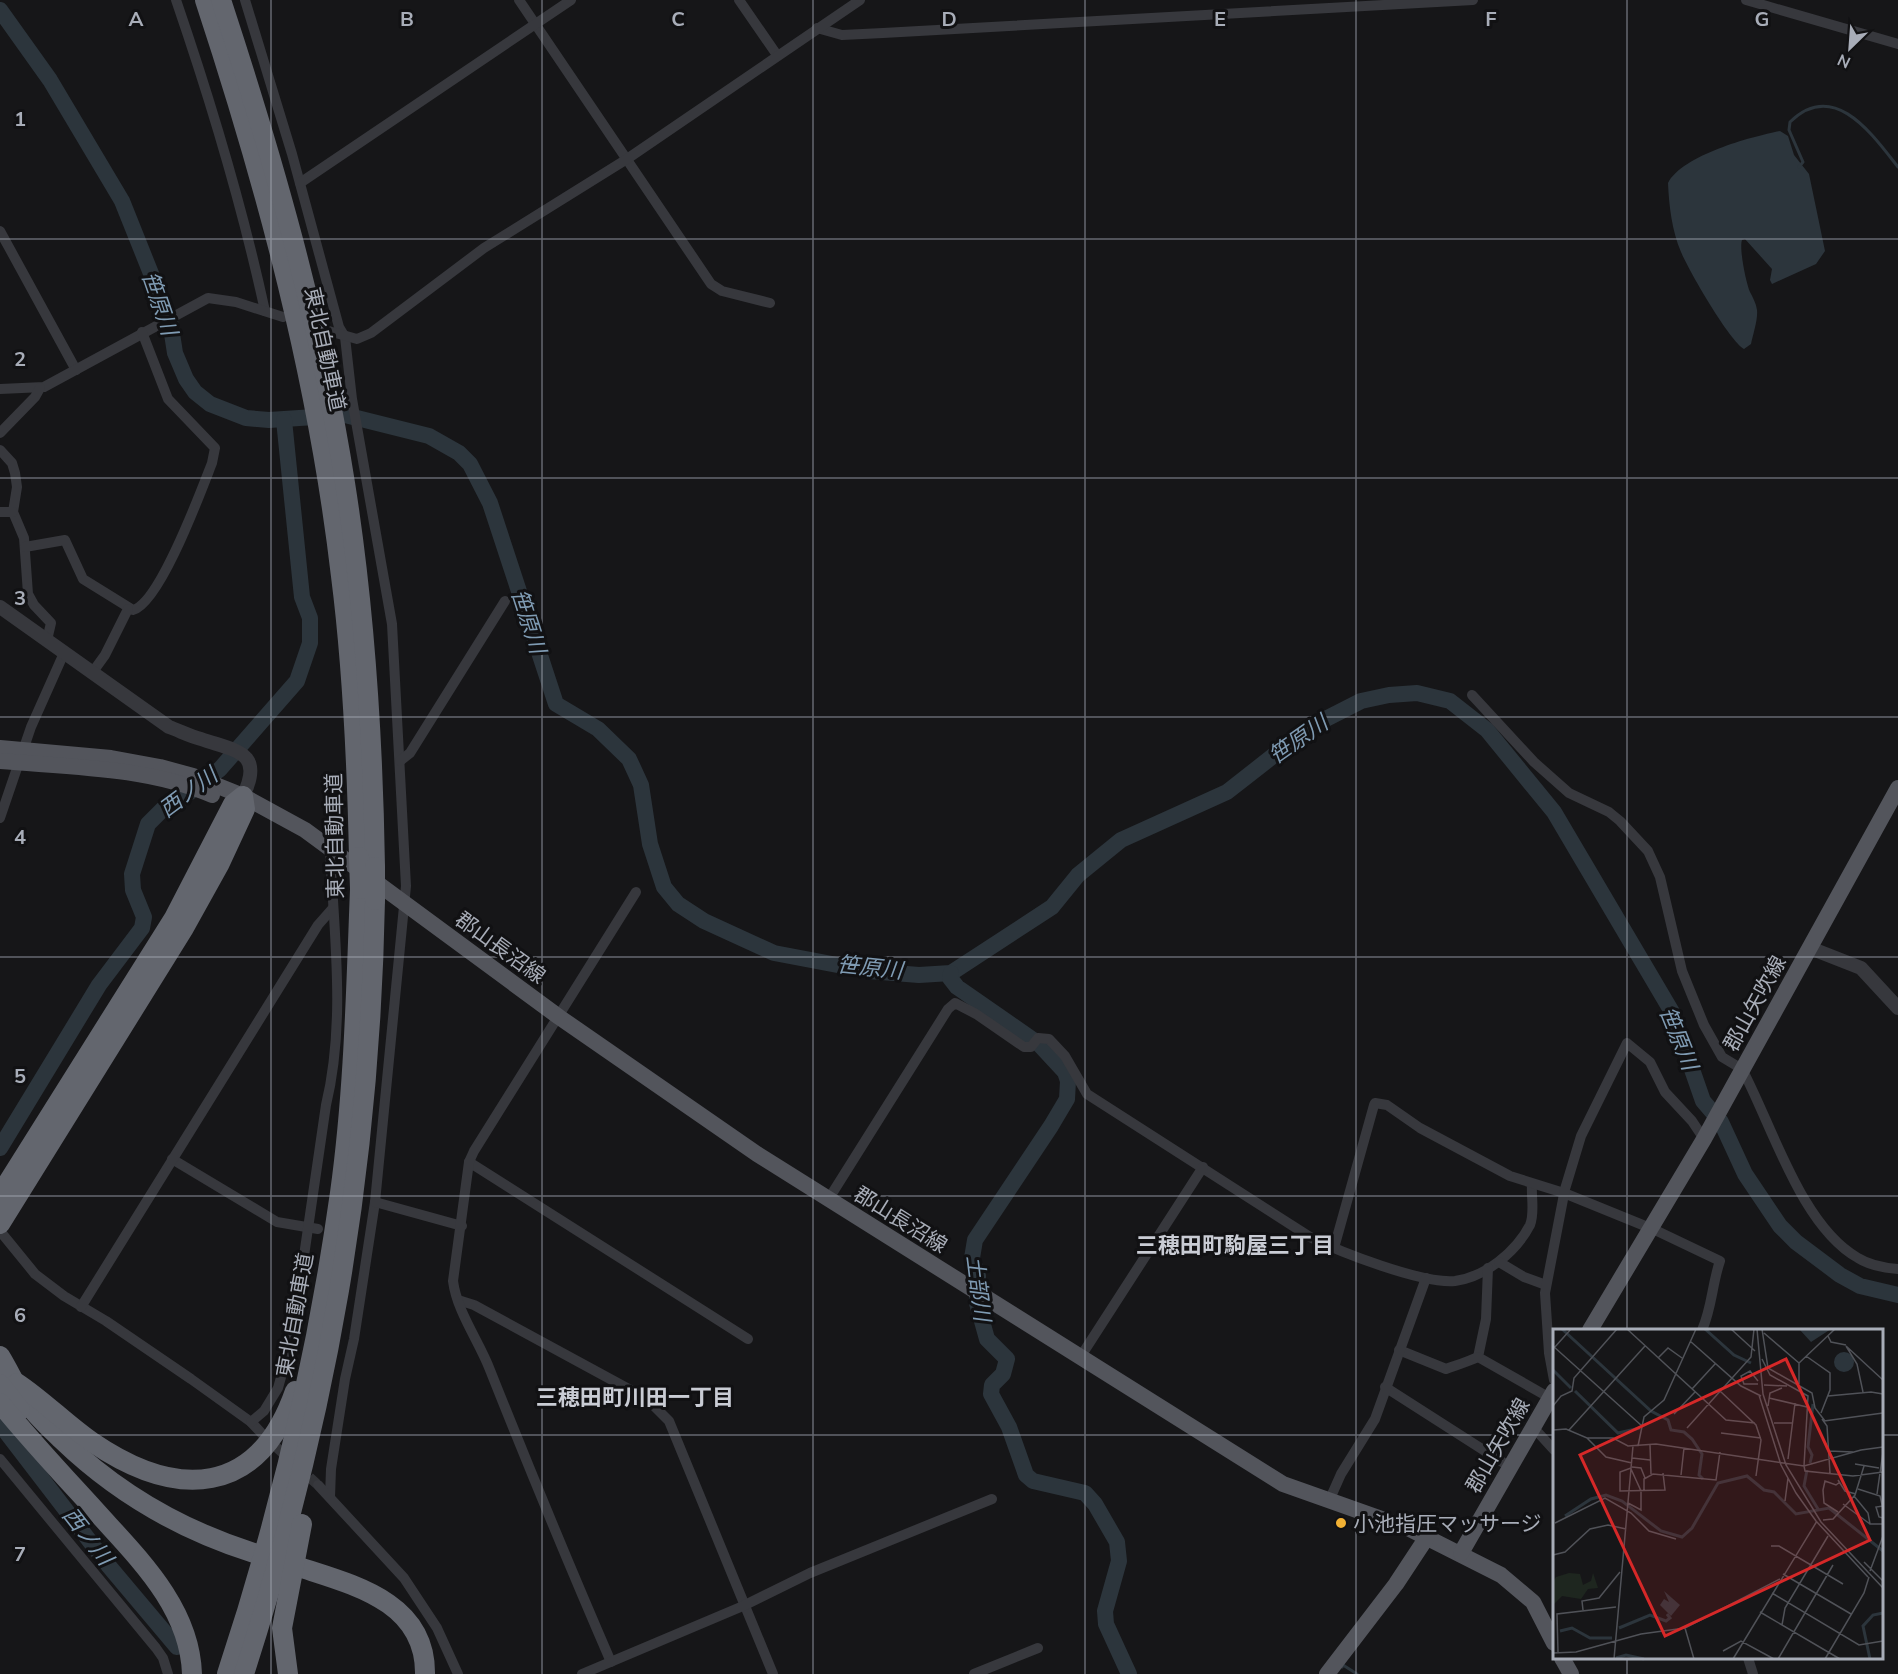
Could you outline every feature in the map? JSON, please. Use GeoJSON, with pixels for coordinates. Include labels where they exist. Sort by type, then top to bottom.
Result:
{"type":"FeatureCollection","features":[{"type":"Feature","properties":{"kind":"highway","name":"東北自動車道"},"geometry":{"type":"LineString","coordinates":[[205,0],[269,210],[308,374],[326,471],[341,576],[367,862]]}},
{"type":"Feature","properties":{"kind":"highway","name":"東北自動車道"},"geometry":{"type":"LineString","coordinates":[[221,0],[284,204],[327,385],[345,483],[369,687],[367,862],[372,1001],[360,1157],[336,1317],[299,1488],[244,1674]]}},
{"type":"Feature","properties":{"kind":"highway"},"geometry":{"type":"LineString","coordinates":[[0,1195],[168,927],[240,803]]}},
{"type":"Feature","properties":{"kind":"highway"},"geometry":{"type":"LineString","coordinates":[[0,1224],[147,992],[219,865],[240,803]]}},
{"type":"Feature","properties":{"kind":"highway","name":"東北自動車道"},"geometry":{"type":"LineString","coordinates":[[227,1674],[268,1542],[289,1464],[321,1311],[340,1193],[368,895]]}},
{"type":"Feature","properties":{"kind":"highway"},"geometry":{"type":"LineString","coordinates":[[9,1384],[92,1442],[139,1469],[168,1478],[197,1480],[210,1479],[237,1469],[268,1444],[290,1405],[298,1382],[340,1193]]}},
{"type":"Feature","properties":{"kind":"highway"},"geometry":{"type":"LineString","coordinates":[[288,1674],[282,1628],[321,1432],[336,1317]]}},
{"type":"Feature","properties":{"kind":"highway"},"geometry":{"type":"LineString","coordinates":[[0,1356],[9,1384],[53,1431],[117,1486],[172,1520],[253,1558]]}},
{"type":"Feature","properties":{"kind":"highway"},"geometry":{"type":"LineString","coordinates":[[0,1403],[154,1578],[183,1627],[191,1656],[192,1674]]}},
{"type":"Feature","properties":{"kind":"highway"},"geometry":{"type":"LineString","coordinates":[[414,1674],[409,1642],[403,1631],[385,1614],[358,1599],[298,1573],[369,1592],[394,1607],[416,1634],[423,1650],[425,1674]]}},
{"type":"Feature","properties":{"kind":"main road","name":"郡山長沼線"},"geometry":{"type":"LineString","coordinates":[[0,748],[22,757],[188,781],[210,788],[305,830],[559,1017],[757,1154],[1082,1356],[1282,1484],[1427,1537],[1501,1575],[1527,1594],[1553,1641]]}},
{"type":"Feature","properties":{"kind":"main road","name":"郡山長沼線"},"geometry":{"type":"LineString","coordinates":[[0,761],[22,757]]}},
{"type":"Feature","properties":{"kind":"main road","name":"郡山矢吹線"},"geometry":{"type":"LineString","coordinates":[[1591,1329],[1705,1137],[1898,788]]}},
{"type":"Feature","properties":{"kind":"main road","name":"郡山矢吹線"},"geometry":{"type":"LineString","coordinates":[[1461,1553],[1553,1392]]}},
{"type":"Feature","properties":{"kind":"main road"},"geometry":{"type":"LineString","coordinates":[[1327,1674],[1395,1584],[1427,1537]]}},
{"type":"Feature","properties":{"kind":"main road"},"geometry":{"type":"LineString","coordinates":[[1563,1659],[1571,1674]]}},
{"type":"Feature","properties":{"kind":"street"},"geometry":{"type":"LineString","coordinates":[[176,0],[213,111],[244,222],[265,311]]}},
{"type":"Feature","properties":{"kind":"street"},"geometry":{"type":"LineString","coordinates":[[245,0],[300,183],[339,327],[345,337],[352,399],[392,624],[400,761],[406,870],[404,905],[375,1202],[365,1236],[331,1469],[330,1497]]}},
{"type":"Feature","properties":{"kind":"street"},"geometry":{"type":"LineString","coordinates":[[519,0],[711,284],[722,291],[770,303]]}},
{"type":"Feature","properties":{"kind":"street"},"geometry":{"type":"LineString","coordinates":[[300,183],[571,0]]}},
{"type":"Feature","properties":{"kind":"street"},"geometry":{"type":"LineString","coordinates":[[739,0],[777,55]]}},
{"type":"Feature","properties":{"kind":"street"},"geometry":{"type":"LineString","coordinates":[[325,330],[357,339],[371,333],[492,242],[627,159],[860,0]]}},
{"type":"Feature","properties":{"kind":"street"},"geometry":{"type":"LineString","coordinates":[[816,28],[842,35],[1473,0]]}},
{"type":"Feature","properties":{"kind":"street"},"geometry":{"type":"LineString","coordinates":[[1746,0],[1898,44]]}},
{"type":"Feature","properties":{"kind":"street"},"geometry":{"type":"LineString","coordinates":[[0,231],[76,370]]}},
{"type":"Feature","properties":{"kind":"street"},"geometry":{"type":"LineString","coordinates":[[0,388],[40,388],[208,298],[284,317]]}},
{"type":"Feature","properties":{"kind":"street"},"geometry":{"type":"LineString","coordinates":[[25,547],[65,540],[83,579],[128,609],[136,610],[144,603],[168,566],[178,547],[215,454],[212,443],[168,399],[144,331]]}},
{"type":"Feature","properties":{"kind":"street"},"geometry":{"type":"LineString","coordinates":[[0,433],[35,397],[40,388]]}},
{"type":"Feature","properties":{"kind":"street"},"geometry":{"type":"LineString","coordinates":[[0,450],[12,463],[17,488],[4,514],[24,534],[26,584],[29,599],[51,623],[47,640]]}},
{"type":"Feature","properties":{"kind":"street"},"geometry":{"type":"LineString","coordinates":[[400,761],[410,753],[505,601]]}},
{"type":"Feature","properties":{"kind":"street"},"geometry":{"type":"LineString","coordinates":[[0,607],[170,727],[236,749],[248,757],[251,766],[250,782],[240,803]]}},
{"type":"Feature","properties":{"kind":"street"},"geometry":{"type":"LineString","coordinates":[[92,673],[128,609]]}},
{"type":"Feature","properties":{"kind":"street"},"geometry":{"type":"LineString","coordinates":[[0,818],[31,727],[64,653]]}},
{"type":"Feature","properties":{"kind":"street"},"geometry":{"type":"LineString","coordinates":[[1472,695],[1540,768],[1569,793],[1614,817],[1636,836],[1648,851],[1660,877],[1682,971],[1704,1025],[1722,1057],[1741,1071],[1797,1183],[1828,1233],[1860,1260],[1898,1269]]}},
{"type":"Feature","properties":{"kind":"street"},"geometry":{"type":"LineString","coordinates":[[251,1422],[264,1411],[282,1377],[292,1338],[313,1228],[326,1105],[334,1071],[337,1038],[330,850]]}},
{"type":"Feature","properties":{"kind":"street"},"geometry":{"type":"LineString","coordinates":[[611,1662],[532,1476],[484,1354],[458,1300],[454,1272],[469,1162],[636,892]]}},
{"type":"Feature","properties":{"kind":"street"},"geometry":{"type":"LineString","coordinates":[[81,1307],[318,925],[333,908]]}},
{"type":"Feature","properties":{"kind":"street"},"geometry":{"type":"LineString","coordinates":[[1810,948],[1861,968],[1898,1008]]}},
{"type":"Feature","properties":{"kind":"street"},"geometry":{"type":"LineString","coordinates":[[828,1200],[951,1005],[957,1004],[976,1014],[1024,1047],[1048,1038],[1065,1056],[1087,1094],[1310,1237],[1334,1248],[1426,1278],[1459,1280],[1499,1262],[1530,1223],[1532,1184]]}},
{"type":"Feature","properties":{"kind":"street"},"geometry":{"type":"LineString","coordinates":[[1553,1392],[1546,1328],[1546,1285],[1564,1193],[1581,1136],[1627,1043],[1650,1062],[1668,1096],[1705,1137]]}},
{"type":"Feature","properties":{"kind":"street"},"geometry":{"type":"LineString","coordinates":[[1334,1248],[1375,1103],[1388,1105],[1420,1128],[1510,1176],[1564,1193],[1720,1261],[1713,1279],[1709,1314],[1702,1329]]}},
{"type":"Feature","properties":{"kind":"street"},"geometry":{"type":"LineString","coordinates":[[172,1159],[278,1222],[313,1228]]}},
{"type":"Feature","properties":{"kind":"street"},"geometry":{"type":"LineString","coordinates":[[469,1162],[748,1339]]}},
{"type":"Feature","properties":{"kind":"street"},"geometry":{"type":"LineString","coordinates":[[1082,1356],[1203,1167]]}},
{"type":"Feature","properties":{"kind":"street"},"geometry":{"type":"LineString","coordinates":[[375,1202],[462,1226]]}},
{"type":"Feature","properties":{"kind":"street"},"geometry":{"type":"LineString","coordinates":[[0,1231],[35,1274],[81,1307],[106,1320],[251,1422],[265,1437]]}},
{"type":"Feature","properties":{"kind":"street"},"geometry":{"type":"LineString","coordinates":[[1499,1262],[1524,1277],[1546,1285]]}},
{"type":"Feature","properties":{"kind":"street"},"geometry":{"type":"LineString","coordinates":[[1399,1350],[1446,1369],[1456,1364],[1466,1364],[1478,1357],[1486,1319],[1488,1268]]}},
{"type":"Feature","properties":{"kind":"street"},"geometry":{"type":"LineString","coordinates":[[1329,1501],[1341,1474],[1375,1419],[1426,1278]]}},
{"type":"Feature","properties":{"kind":"street"},"geometry":{"type":"LineString","coordinates":[[458,1300],[474,1305],[647,1399],[659,1408],[669,1421],[743,1606],[773,1674]]}},
{"type":"Feature","properties":{"kind":"street"},"geometry":{"type":"LineString","coordinates":[[1478,1357],[1553,1392]]}},
{"type":"Feature","properties":{"kind":"street"},"geometry":{"type":"LineString","coordinates":[[1385,1388],[1510,1467]]}},
{"type":"Feature","properties":{"kind":"street"},"geometry":{"type":"LineString","coordinates":[[1534,1428],[1553,1449]]}},
{"type":"Feature","properties":{"kind":"street"},"geometry":{"type":"LineString","coordinates":[[0,1459],[156,1648],[168,1674]]}},
{"type":"Feature","properties":{"kind":"street"},"geometry":{"type":"LineString","coordinates":[[318,1485],[404,1578],[437,1628],[458,1674]]}},
{"type":"Feature","properties":{"kind":"street"},"geometry":{"type":"LineString","coordinates":[[582,1674],[743,1606],[810,1573],[992,1499]]}},
{"type":"Feature","properties":{"kind":"street"},"geometry":{"type":"LineString","coordinates":[[974,1674],[1038,1648]]}},
{"type":"Feature","properties":{"kind":"street"},"geometry":{"type":"LineString","coordinates":[[1748,1659],[1753,1674]]}},
{"type":"Feature","properties":{"kind":"shaded area"},"geometry":{"type":"Polygon","coordinates":[[[1780,131],[1788,136],[1794,155],[1809,174],[1825,251],[1816,264],[1772,284],[1770,280],[1772,269],[1745,239],[1742,240],[1741,251],[1745,274],[1757,314],[1751,344],[1744,349],[1729,333],[1700,289],[1681,252],[1675,236],[1668,183],[1676,173],[1702,156],[1735,143],[1780,131]]]}},
{"type":"Feature","properties":{"kind":"waterway","name":"笹原川"},"geometry":{"type":"LineString","coordinates":[[0,10],[50,80],[122,201],[170,321],[175,353],[186,379],[195,392],[210,404],[246,418],[269,420],[345,415],[429,436],[459,453],[470,464],[490,503],[556,704],[598,729],[629,759],[641,785],[650,844],[664,887],[678,904],[704,921],[774,953],[869,971],[919,975],[951,973],[1052,907],[1078,875],[1121,840],[1227,792],[1310,727],[1361,701],[1389,695],[1417,693],[1450,701],[1487,730],[1554,812],[1672,1012],[1703,1101],[1721,1122],[1745,1174],[1780,1226],[1796,1242],[1840,1275],[1860,1286],[1898,1295]]}},
{"type":"Feature","properties":{"kind":"waterway"},"geometry":{"type":"LineString","coordinates":[[1799,167],[1803,162],[1789,130],[1790,122],[1806,110],[1822,106],[1837,109],[1851,116],[1876,140],[1898,167]]}},
{"type":"Feature","properties":{"kind":"waterway","name":"西ノ川"},"geometry":{"type":"LineString","coordinates":[[0,1148],[99,985],[142,928],[144,917],[133,890],[132,874],[148,824],[169,803],[179,800],[220,769],[297,681],[310,643],[310,618],[302,597],[284,420]]}},
{"type":"Feature","properties":{"kind":"waterway","name":"土部川"},"geometry":{"type":"LineString","coordinates":[[951,973],[950,978],[957,987],[1039,1044],[1065,1072],[1068,1081],[1067,1099],[975,1240],[972,1258],[978,1276],[977,1303],[987,1339],[1007,1359],[1003,1374],[992,1385],[991,1394],[1009,1427],[1026,1475],[1033,1481],[1085,1493],[1095,1504],[1117,1542],[1119,1561],[1105,1611],[1106,1624],[1129,1674]]}},
{"type":"Feature","properties":{"kind":"waterway","name":"西ノ川"},"geometry":{"type":"LineString","coordinates":[[0,1424],[108,1565],[177,1647]]}},
{"type":"Feature","properties":{"kind":"waterway"},"geometry":{"type":"LineString","coordinates":[[1342,1667],[1343,1665],[1357,1674]]}},
{"type":"Feature","properties":{"kind":"tunnel"},"geometry":{"type":"LineString","coordinates":[[265,1437],[318,1485]]}},
{"type":"Feature","properties":{"kind":"place","name":"小池指圧マッサージ"},"geometry":{"type":"Point","coordinates":[1341,1523]}},
{"type":"Feature","properties":{"kind":"district","name":"三穂田町駒屋三丁目"},"geometry":{"type":"Point","coordinates":[1235,1245]}},
{"type":"Feature","properties":{"kind":"district","name":"三穂田町川田一丁目"},"geometry":{"type":"Point","coordinates":[635,1397]}}]}
